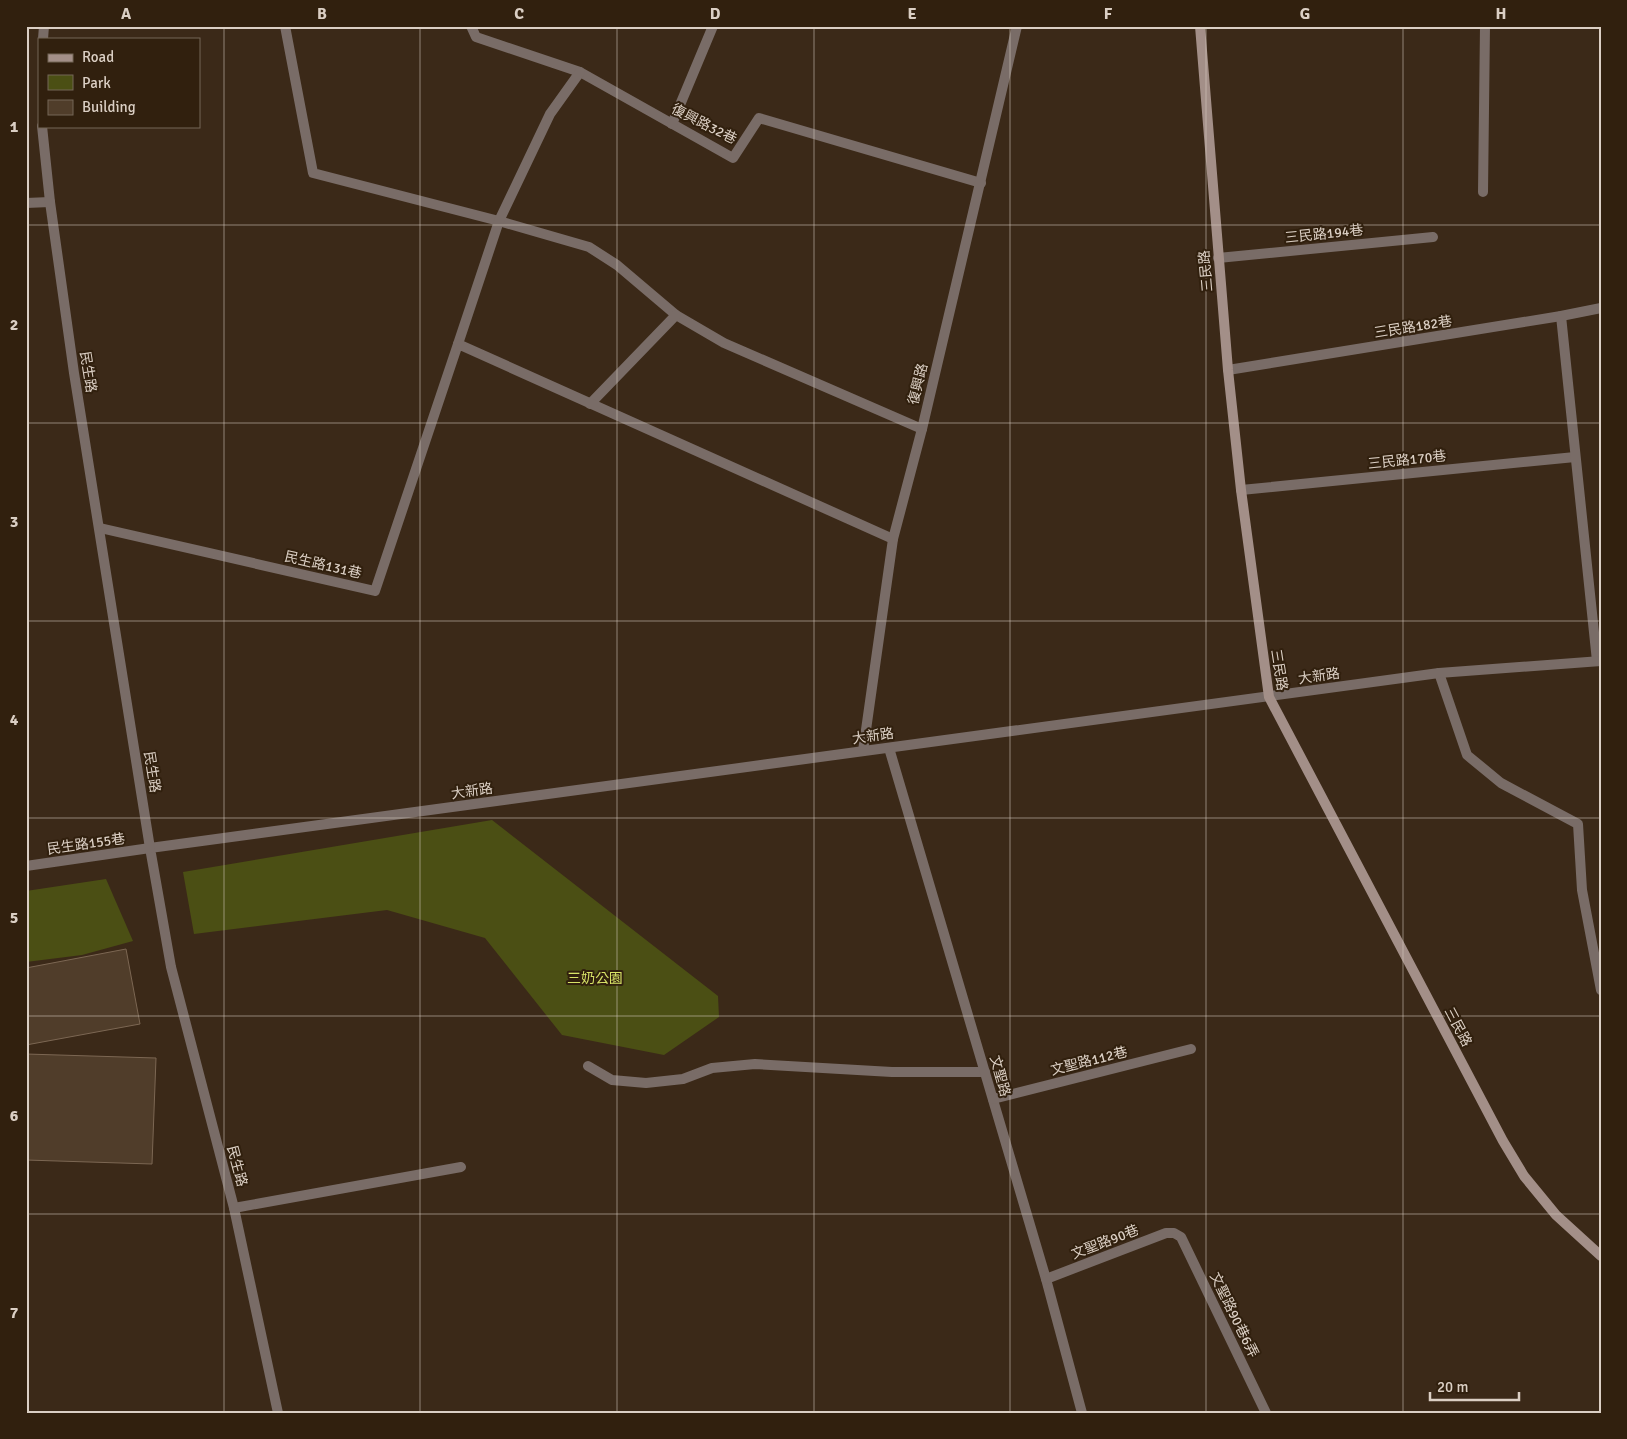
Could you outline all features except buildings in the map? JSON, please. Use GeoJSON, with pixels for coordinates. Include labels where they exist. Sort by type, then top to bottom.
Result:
{"type":"FeatureCollection","features":[{"type":"Feature","properties":{"kind":"main road","name":"三民路"},"geometry":{"type":"LineString","coordinates":[[1200,26],[1228,370],[1241,490],[1268,697],[1502,1142],[1524,1176],[1556,1215],[1601,1256]]}},
{"type":"Feature","properties":{"kind":"street"},"geometry":{"type":"LineString","coordinates":[[285,26],[312,173],[500,221],[589,247],[617,265],[676,315],[724,343],[922,429]]}},
{"type":"Feature","properties":{"kind":"street","name":"復興路32巷"},"geometry":{"type":"LineString","coordinates":[[471,26],[476,38],[580,72],[733,158],[760,118],[981,183]]}},
{"type":"Feature","properties":{"kind":"street"},"geometry":{"type":"LineString","coordinates":[[672,124],[713,26]]}},
{"type":"Feature","properties":{"kind":"street","name":"復興路"},"geometry":{"type":"LineString","coordinates":[[863,751],[893,539],[922,429],[1017,26]]}},
{"type":"Feature","properties":{"kind":"street"},"geometry":{"type":"LineString","coordinates":[[1483,192],[1485,26]]}},
{"type":"Feature","properties":{"kind":"street"},"geometry":{"type":"LineString","coordinates":[[580,72],[550,114],[500,221],[458,344],[893,539]]}},
{"type":"Feature","properties":{"kind":"street","name":"民生路"},"geometry":{"type":"LineString","coordinates":[[42,128],[50,202],[74,374],[150,848],[171,967],[234,1208],[278,1413]]}},
{"type":"Feature","properties":{"kind":"street"},"geometry":{"type":"LineString","coordinates":[[26,202],[50,202]]}},
{"type":"Feature","properties":{"kind":"street","name":"三民路194巷"},"geometry":{"type":"LineString","coordinates":[[1218,258],[1433,237]]}},
{"type":"Feature","properties":{"kind":"street","name":"三民路182巷"},"geometry":{"type":"LineString","coordinates":[[1228,370],[1601,308]]}},
{"type":"Feature","properties":{"kind":"street"},"geometry":{"type":"LineString","coordinates":[[590,404],[676,315]]}},
{"type":"Feature","properties":{"kind":"street"},"geometry":{"type":"LineString","coordinates":[[1562,316],[1575,457],[1599,661]]}},
{"type":"Feature","properties":{"kind":"street","name":"民生路131巷"},"geometry":{"type":"LineString","coordinates":[[100,528],[375,591],[458,344]]}},
{"type":"Feature","properties":{"kind":"street","name":"三民路170巷"},"geometry":{"type":"LineString","coordinates":[[1241,490],[1575,457]]}},
{"type":"Feature","properties":{"kind":"street","name":"大新路"},"geometry":{"type":"LineString","coordinates":[[150,848],[1440,674],[1599,661]]}},
{"type":"Feature","properties":{"kind":"street"},"geometry":{"type":"LineString","coordinates":[[1440,674],[1467,755],[1501,783],[1578,824],[1582,890],[1601,990]]}},
{"type":"Feature","properties":{"kind":"street","name":"文聖路"},"geometry":{"type":"LineString","coordinates":[[889,748],[1046,1279],[1082,1413]]}},
{"type":"Feature","properties":{"kind":"street","name":"民生路155巷"},"geometry":{"type":"LineString","coordinates":[[26,866],[150,848]]}},
{"type":"Feature","properties":{"kind":"street","name":"文聖路112巷"},"geometry":{"type":"LineString","coordinates":[[993,1099],[1191,1049]]}},
{"type":"Feature","properties":{"kind":"street"},"geometry":{"type":"LineString","coordinates":[[588,1066],[612,1080],[646,1083],[683,1079],[712,1068],[755,1064],[892,1072],[985,1072]]}},
{"type":"Feature","properties":{"kind":"street"},"geometry":{"type":"LineString","coordinates":[[234,1208],[461,1167]]}},
{"type":"Feature","properties":{"kind":"street","name":"文聖路90巷"},"geometry":{"type":"LineString","coordinates":[[1046,1279],[1166,1233],[1174,1233]]}},
{"type":"Feature","properties":{"kind":"street","name":"文聖路90巷6弄"},"geometry":{"type":"LineString","coordinates":[[1174,1233],[1181,1237],[1266,1413]]}},
{"type":"Feature","properties":{"kind":"green space","name":"三奶公園"},"geometry":{"type":"Polygon","coordinates":[[[492,820],[718,996],[719,1017],[664,1055],[562,1035],[485,938],[387,910],[194,934],[183,872],[492,820]]]}},
{"type":"Feature","properties":{"kind":"green space"},"geometry":{"type":"Polygon","coordinates":[[[106,879],[133,941],[82,955],[26,962],[26,891],[106,879]]]}}]}
